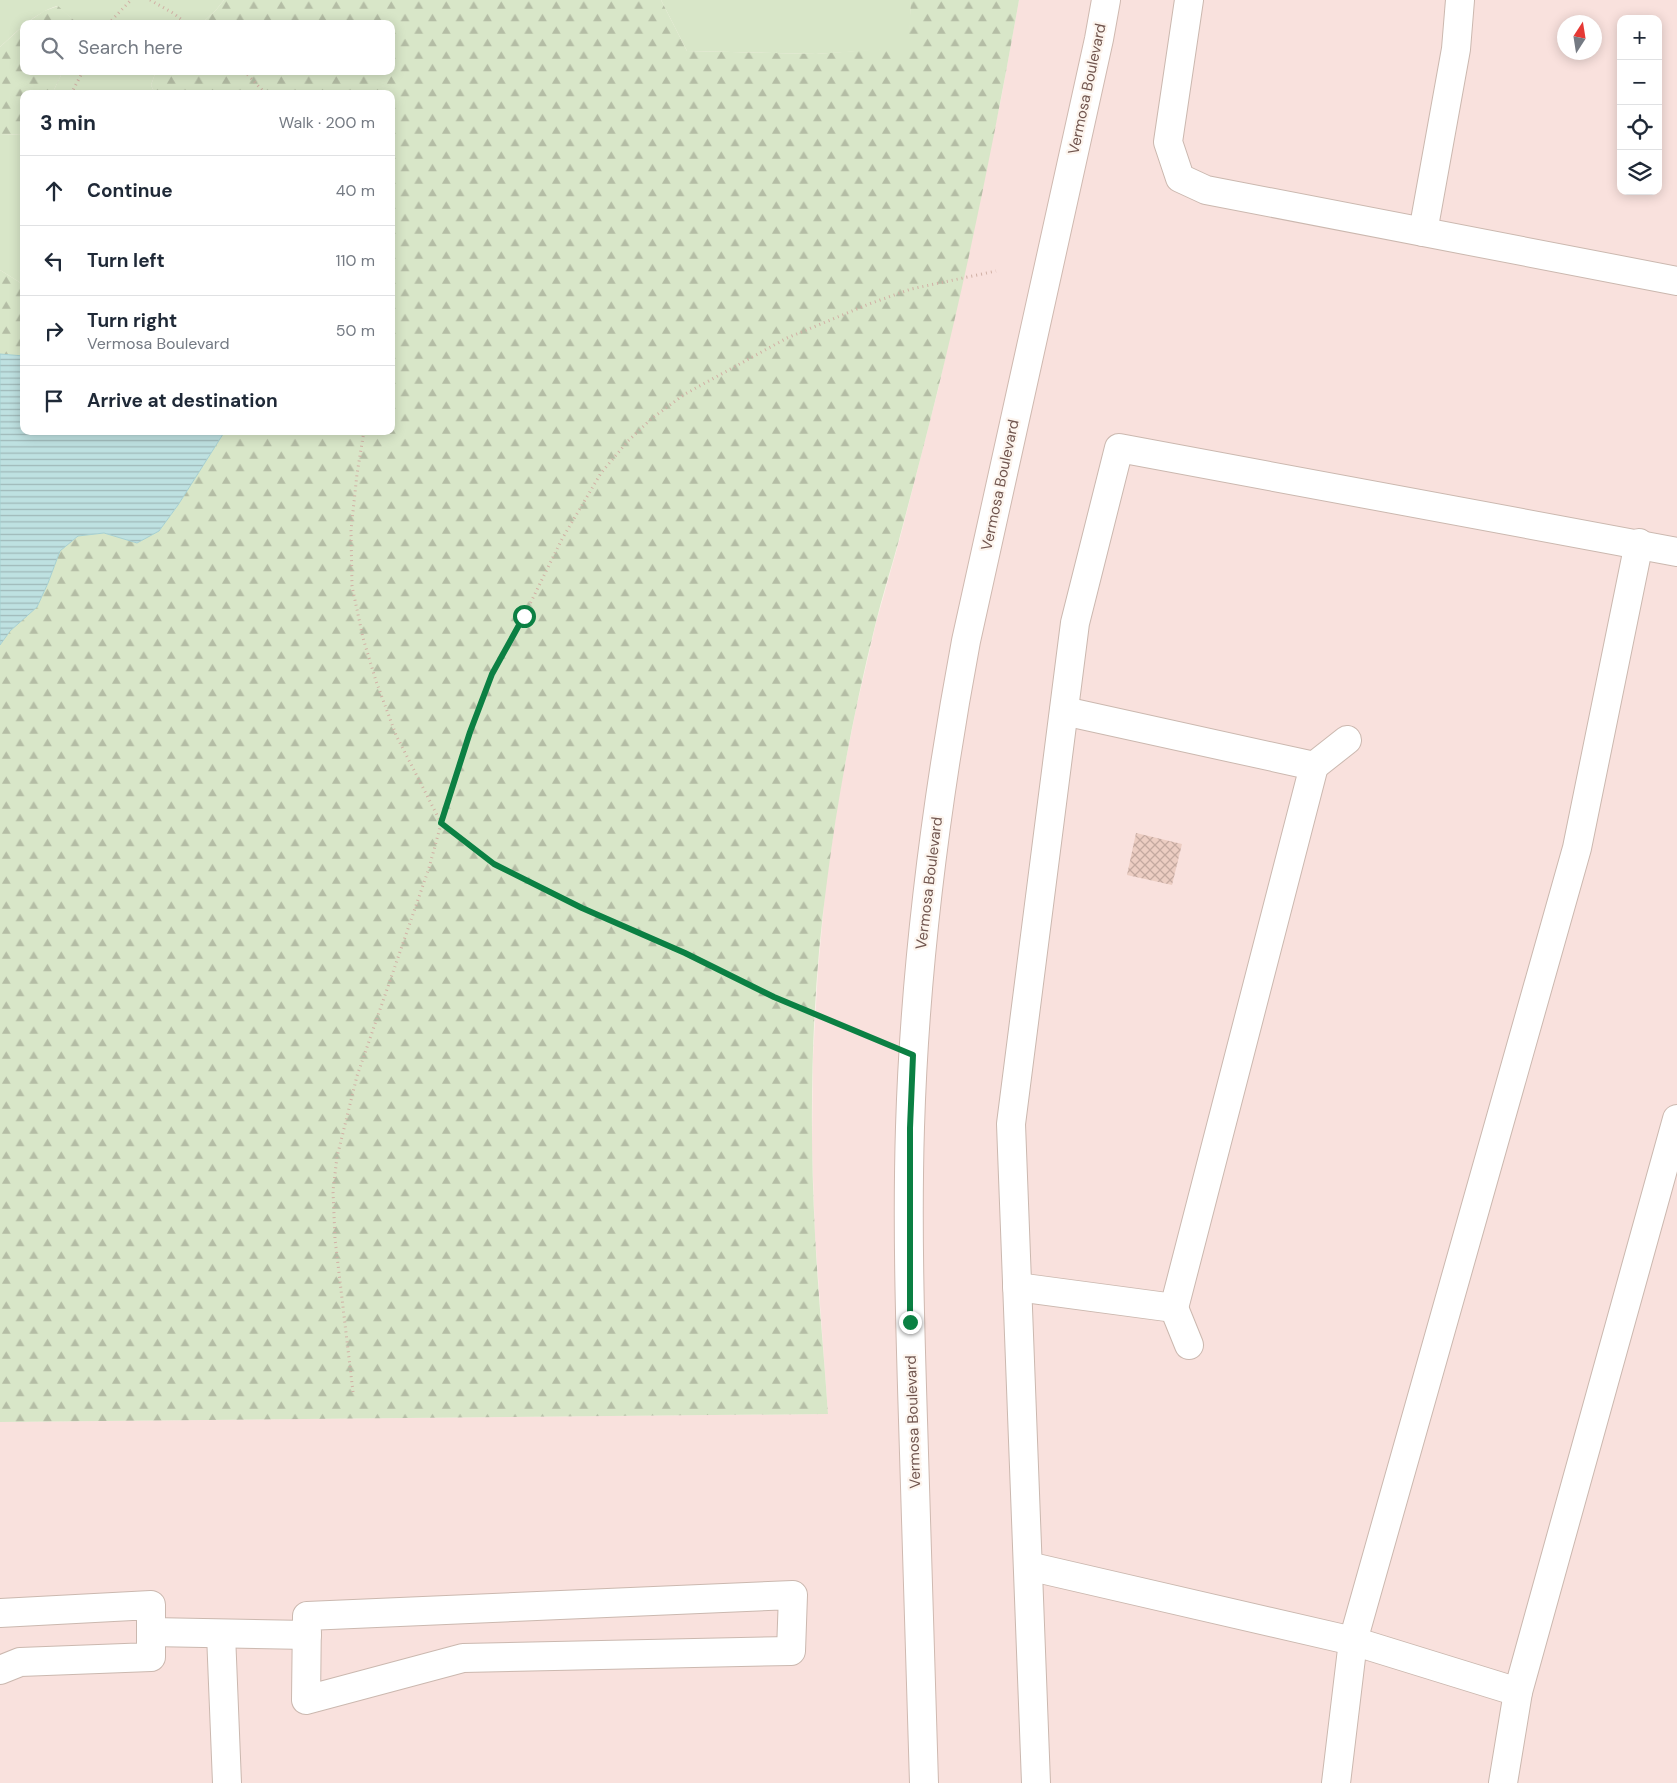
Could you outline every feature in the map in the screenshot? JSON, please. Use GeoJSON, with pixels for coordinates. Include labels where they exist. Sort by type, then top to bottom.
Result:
{"type":"FeatureCollection","features":[{"type":"Feature","properties":{"kind":"street","name":"Vermosa Boulevard"},"geometry":{"type":"LineString","coordinates":[[924,1783],[910,1312],[910,1128],[913,1055],[922,935],[950,729],[968,632],[1106,0]]}},
{"type":"Feature","properties":{"kind":"street"},"geometry":{"type":"LineString","coordinates":[[1189,0],[1168,142],[1180,178],[1206,190],[1677,281]]}},
{"type":"Feature","properties":{"kind":"street"},"geometry":{"type":"LineString","coordinates":[[1424,232],[1456,49],[1460,0]]}},
{"type":"Feature","properties":{"kind":"street"},"geometry":{"type":"LineString","coordinates":[[1036,1783],[1011,1124],[1075,623],[1119,448],[1677,552]]}},
{"type":"Feature","properties":{"kind":"street"},"geometry":{"type":"LineString","coordinates":[[1336,1783],[1353,1641],[1577,848],[1639,544]]}},
{"type":"Feature","properties":{"kind":"street"},"geometry":{"type":"LineString","coordinates":[[1064,711],[1314,766]]}},
{"type":"Feature","properties":{"kind":"street"},"geometry":{"type":"LineString","coordinates":[[1188,1345],[1174,1308],[1314,766],[1347,740]]}},
{"type":"Feature","properties":{"kind":"street"},"geometry":{"type":"LineString","coordinates":[[1503,1783],[1518,1692],[1677,1119]]}},
{"type":"Feature","properties":{"kind":"street"},"geometry":{"type":"LineString","coordinates":[[1017,1287],[1174,1308]]}},
{"type":"Feature","properties":{"kind":"street"},"geometry":{"type":"LineString","coordinates":[[1028,1566],[1353,1641],[1518,1692]]}},
{"type":"Feature","properties":{"kind":"street"},"geometry":{"type":"LineString","coordinates":[[793,1596],[791,1651],[463,1658],[306,1700],[307,1634],[307,1616],[793,1596]]}},
{"type":"Feature","properties":{"kind":"street"},"geometry":{"type":"LineString","coordinates":[[0,1613],[151,1605],[151,1657],[20,1662],[0,1670]]}},
{"type":"Feature","properties":{"kind":"street"},"geometry":{"type":"LineString","coordinates":[[151,1632],[307,1634]]}},
{"type":"Feature","properties":{"kind":"street"},"geometry":{"type":"LineString","coordinates":[[221,1634],[227,1783]]}},
{"type":"Feature","properties":{"kind":"path"},"geometry":{"type":"LineString","coordinates":[[112,20],[131,0]]}},
{"type":"Feature","properties":{"kind":"path"},"geometry":{"type":"LineString","coordinates":[[150,0],[182,20]]}},
{"type":"Feature","properties":{"kind":"path"},"geometry":{"type":"LineString","coordinates":[[72,90],[81,75]]}},
{"type":"Feature","properties":{"kind":"path"},"geometry":{"type":"LineString","coordinates":[[248,75],[262,90]]}},
{"type":"Feature","properties":{"kind":"path"},"geometry":{"type":"LineString","coordinates":[[353,1392],[335,1239],[333,1191],[337,1157],[357,1076],[429,868],[470,732],[492,674],[524,616],[566,531],[601,472],[628,441],[651,419],[685,394],[787,338],[869,304],[911,289],[996,271]]}},
{"type":"Feature","properties":{"kind":"path"},"geometry":{"type":"LineString","coordinates":[[363,435],[351,530],[352,586],[363,638],[379,690],[396,735],[441,823],[494,864],[582,908],[685,953],[774,997],[913,1055]]}},
{"type":"Feature","properties":{"kind":"shaded area"},"geometry":{"type":"Polygon","coordinates":[[[1019,0],[1677,0],[1677,1783],[0,1783],[0,1422],[828,1414],[815,1235],[812,1146],[813,1058],[818,970],[826,883],[839,795],[856,709],[876,623],[939,386],[1001,99],[1019,0]]]}},
{"type":"Feature","properties":{"kind":"green space"},"geometry":{"type":"Polygon","coordinates":[[[0,0],[224,0],[205,20],[73,20],[57,6],[48,9],[31,20],[20,20],[20,29],[0,47],[0,0]]]}},
{"type":"Feature","properties":{"kind":"green space"},"geometry":{"type":"Polygon","coordinates":[[[224,0],[661,0],[687,51],[816,54],[908,47],[911,0],[1019,0],[992,146],[950,341],[878,615],[853,721],[841,785],[827,881],[815,1013],[812,1146],[815,1234],[828,1414],[0,1422],[0,645],[10,631],[37,607],[60,551],[78,536],[104,533],[137,543],[159,531],[178,505],[222,435],[395,435],[395,90],[153,90],[151,85],[155,75],[395,75],[395,20],[205,20],[224,0]]]}},
{"type":"Feature","properties":{"kind":"green space"},"geometry":{"type":"Polygon","coordinates":[[[661,0],[911,0],[909,48],[816,54],[687,51],[661,0]]]}},
{"type":"Feature","properties":{"kind":"green space"},"geometry":{"type":"Polygon","coordinates":[[[58,6],[74,20],[31,20],[44,11],[58,6]]]}},
{"type":"Feature","properties":{"kind":"green space"},"geometry":{"type":"Polygon","coordinates":[[[20,29],[20,75],[61,75],[54,90],[20,90],[20,134],[0,135],[0,47],[20,29]]]}},
{"type":"Feature","properties":{"kind":"green space"},"geometry":{"type":"Polygon","coordinates":[[[61,75],[155,75],[151,85],[153,90],[54,90],[61,75]]]}},
{"type":"Feature","properties":{"kind":"green space"},"geometry":{"type":"Polygon","coordinates":[[[20,134],[20,282],[0,270],[0,135],[20,134]]]}},
{"type":"Feature","properties":{"kind":"green space"},"geometry":{"type":"Polygon","coordinates":[[[0,270],[20,282],[20,356],[0,354],[0,270]]]}},
{"type":"Feature","properties":{"kind":"water"},"geometry":{"type":"Polygon","coordinates":[[[0,354],[20,356],[20,435],[222,435],[178,505],[159,531],[137,543],[104,533],[78,536],[60,551],[37,607],[10,631],[0,645],[0,354]]]}},
{"type":"Feature","properties":{"kind":"building"},"geometry":{"type":"Polygon","coordinates":[[[1136,833],[1182,844],[1172,885],[1127,875],[1136,833]]]}},
{"type":"Feature","properties":{"kind":"route"},"geometry":{"type":"LineString","coordinates":[[524,616],[492,674],[470,732],[441,823],[494,864],[582,908],[685,953],[774,997],[913,1055],[910,1128],[910,1322]]}}]}
